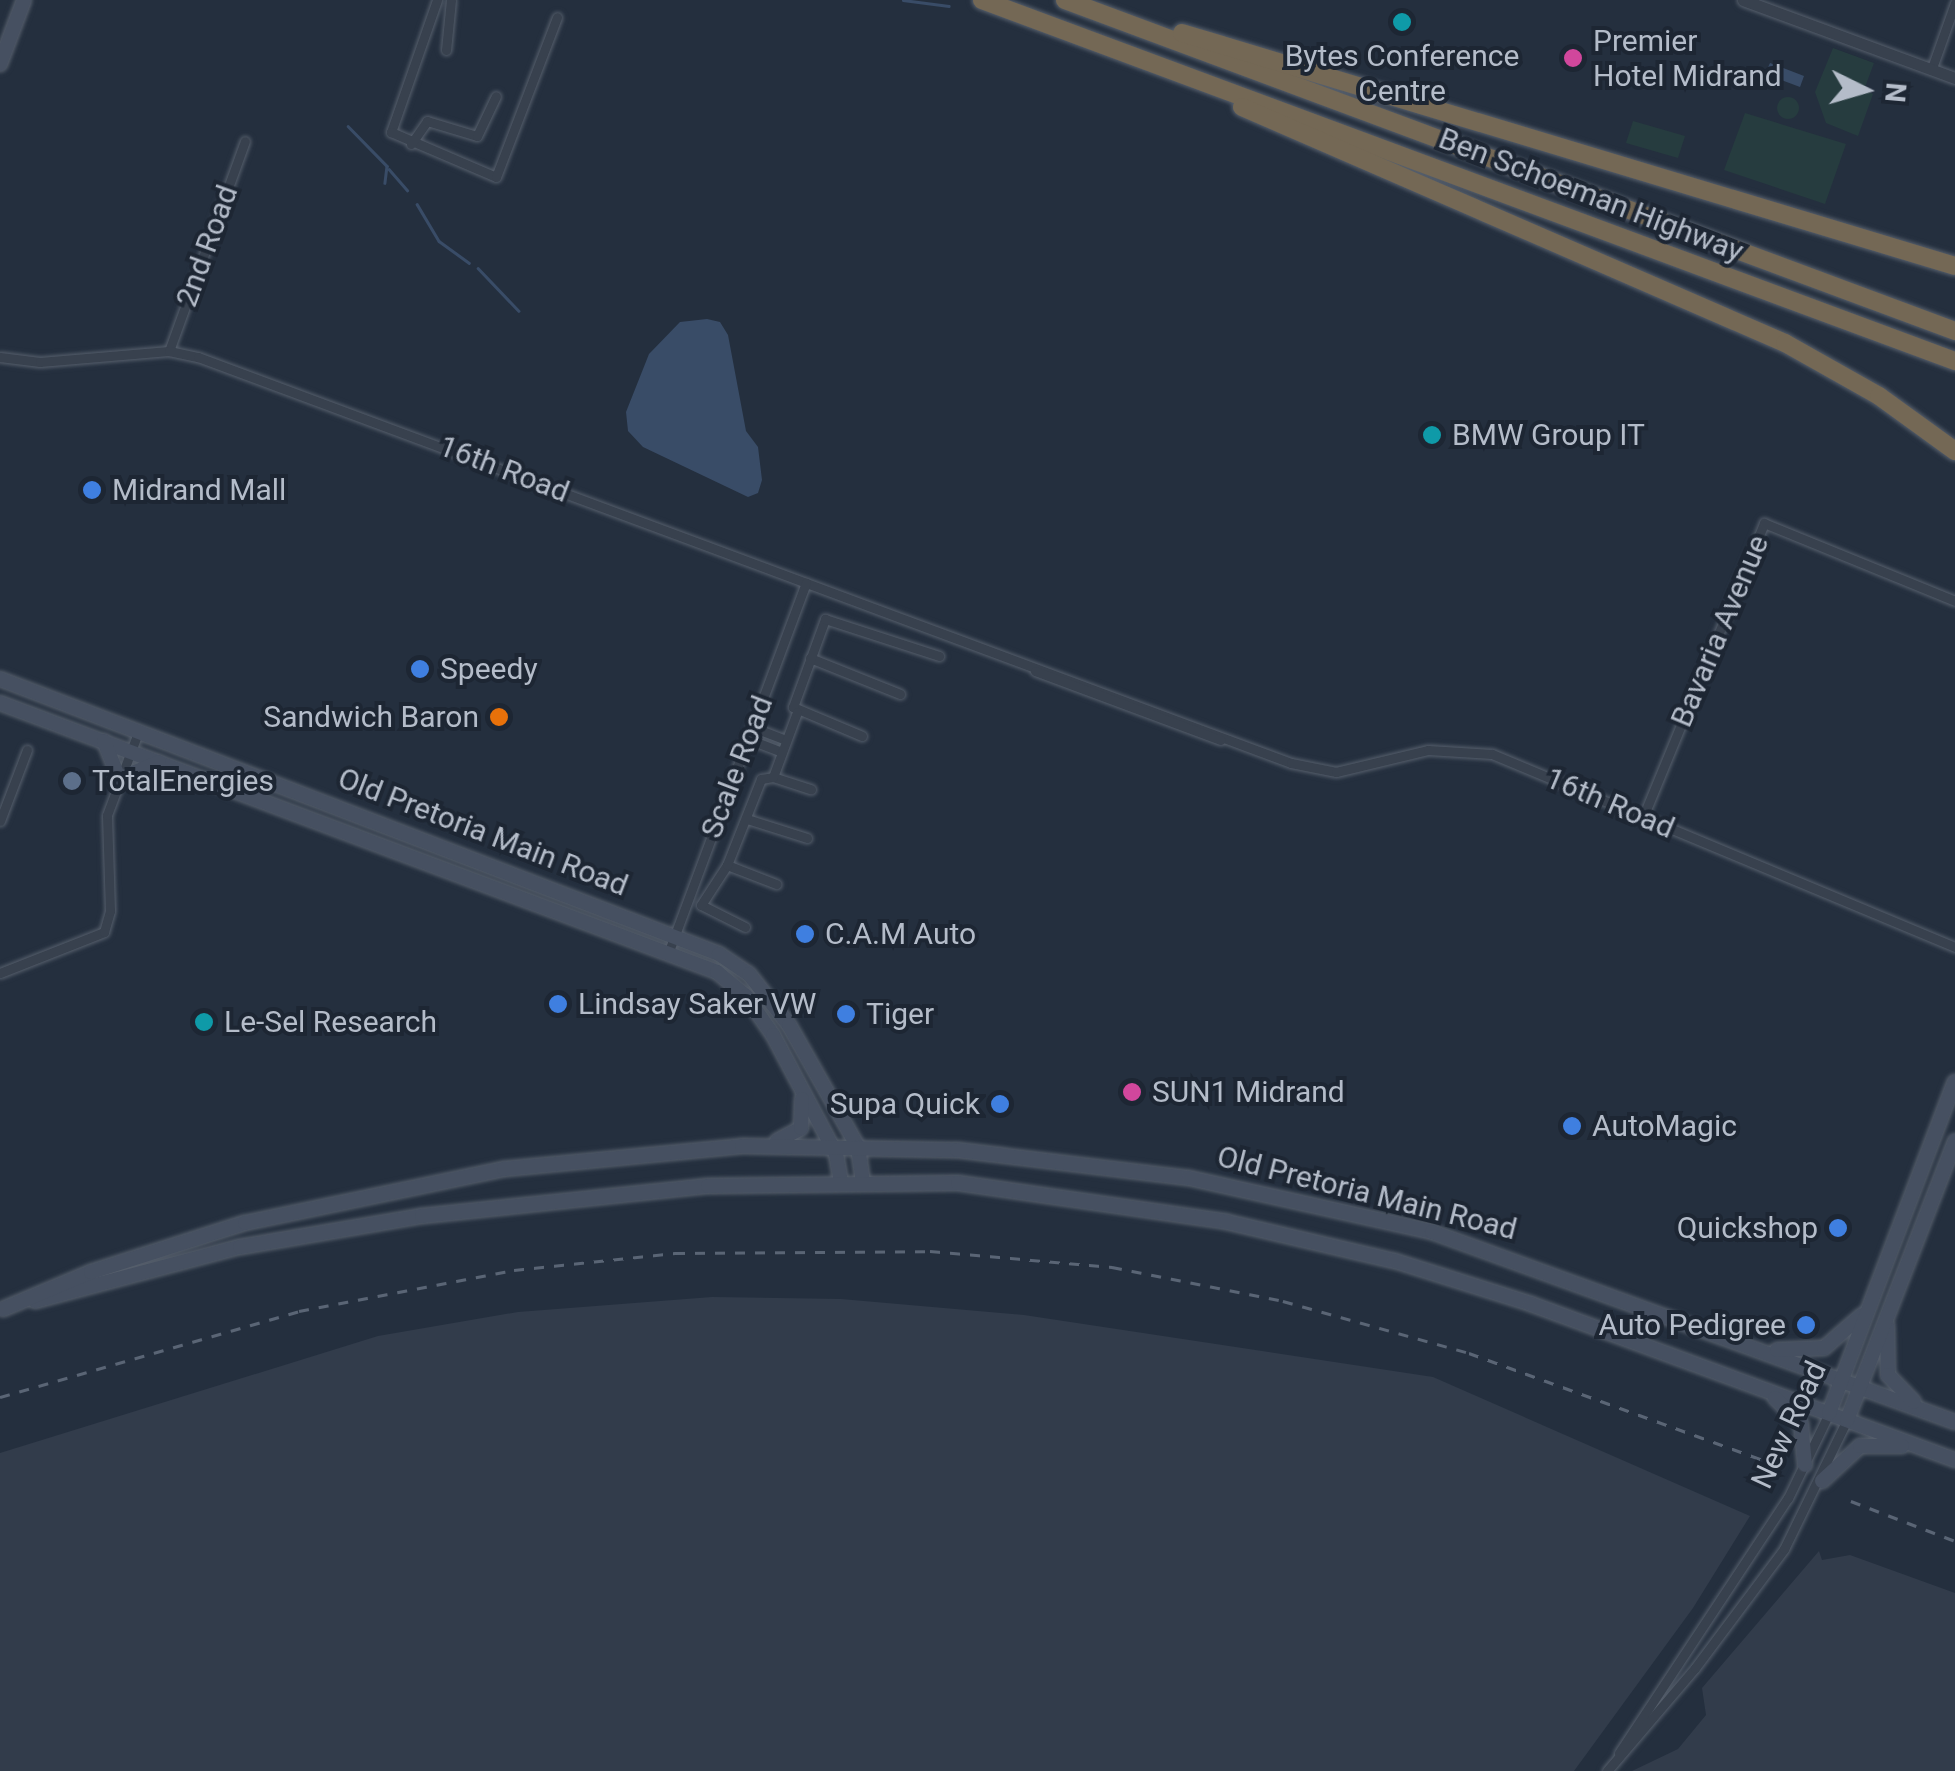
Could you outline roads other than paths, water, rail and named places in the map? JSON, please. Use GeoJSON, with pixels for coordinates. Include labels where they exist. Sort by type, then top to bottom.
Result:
{"type":"FeatureCollection","features":[{"type":"Feature","properties":{"kind":"highway","name":"Ben Schoeman Highway"},"geometry":{"type":"LineString","coordinates":[[982,0],[1955,361]]}},
{"type":"Feature","properties":{"kind":"highway","name":"Ben Schoeman Highway"},"geometry":{"type":"LineString","coordinates":[[1066,0],[1955,331]]}},
{"type":"Feature","properties":{"kind":"highway"},"geometry":{"type":"LineString","coordinates":[[1108,16],[1208,40],[1955,266]]}},
{"type":"Feature","properties":{"kind":"highway"},"geometry":{"type":"LineString","coordinates":[[1111,49],[1785,343],[1879,396],[1955,451]]}},
{"type":"Feature","properties":{"kind":"main road"},"geometry":{"type":"LineString","coordinates":[[0,64],[24,0]]}},
{"type":"Feature","properties":{"kind":"main road","name":"Old Pretoria Main Road"},"geometry":{"type":"LineString","coordinates":[[0,679],[674,933],[735,963],[769,996],[858,1147],[863,1183]]}},
{"type":"Feature","properties":{"kind":"main road","name":"Old Pretoria Main Road"},"geometry":{"type":"LineString","coordinates":[[0,703],[712,969],[742,992],[797,1079],[832,1146],[841,1183]]}},
{"type":"Feature","properties":{"kind":"main road"},"geometry":{"type":"LineString","coordinates":[[104,741],[120,780],[160,762]]}},
{"type":"Feature","properties":{"kind":"main road"},"geometry":{"type":"LineString","coordinates":[[742,1146],[786,1139],[801,1128],[805,1111],[797,1079]]}},
{"type":"Feature","properties":{"kind":"main road","name":"New Road"},"geometry":{"type":"LineString","coordinates":[[1829,1413],[1955,1082]]}},
{"type":"Feature","properties":{"kind":"main road","name":"New Road"},"geometry":{"type":"LineString","coordinates":[[1847,1420],[1955,1141]]}},
{"type":"Feature","properties":{"kind":"main road","name":"Old Pretoria Main Road"},"geometry":{"type":"LineString","coordinates":[[1,1309],[172,1245],[325,1203],[544,1162],[742,1146],[858,1147],[1059,1159],[1320,1204],[1500,1252],[1950,1420]]}},
{"type":"Feature","properties":{"kind":"main road","name":"Old Pretoria Main Road"},"geometry":{"type":"LineString","coordinates":[[1,1309],[240,1247],[395,1219],[679,1188],[863,1183],[1049,1192],[1325,1243],[1530,1304],[1948,1457]]}},
{"type":"Feature","properties":{"kind":"main road"},"geometry":{"type":"LineString","coordinates":[[1889,1305],[1889,1379],[1950,1420]]}},
{"type":"Feature","properties":{"kind":"main road"},"geometry":{"type":"LineString","coordinates":[[1738,1342],[1808,1352],[1837,1340],[1868,1310]]}},
{"type":"Feature","properties":{"kind":"main road"},"geometry":{"type":"LineString","coordinates":[[1767,1392],[1799,1420],[1806,1465]]}},
{"type":"Feature","properties":{"kind":"main road"},"geometry":{"type":"LineString","coordinates":[[1822,1481],[1868,1444],[1948,1457]]}},
{"type":"Feature","properties":{"kind":"street"},"geometry":{"type":"LineString","coordinates":[[437,0],[390,128],[411,144],[496,177],[557,17]]}},
{"type":"Feature","properties":{"kind":"street"},"geometry":{"type":"LineString","coordinates":[[446,50],[451,0]]}},
{"type":"Feature","properties":{"kind":"street"},"geometry":{"type":"LineString","coordinates":[[1743,0],[1955,78]]}},
{"type":"Feature","properties":{"kind":"street"},"geometry":{"type":"LineString","coordinates":[[1932,68],[1955,3]]}},
{"type":"Feature","properties":{"kind":"street"},"geometry":{"type":"LineString","coordinates":[[411,144],[427,122],[477,136],[496,96]]}},
{"type":"Feature","properties":{"kind":"street","name":"2nd Road"},"geometry":{"type":"LineString","coordinates":[[169,351],[245,141]]}},
{"type":"Feature","properties":{"kind":"street","name":"16th Road"},"geometry":{"type":"LineString","coordinates":[[0,357],[40,362],[169,351],[346,409],[996,653],[1154,718],[1336,772],[1464,748],[1643,817],[1955,948]]}},
{"type":"Feature","properties":{"kind":"street","name":"Bavaria Avenue"},"geometry":{"type":"LineString","coordinates":[[1643,817],[1764,523],[1955,601]]}},
{"type":"Feature","properties":{"kind":"street","name":"Scale Road"},"geometry":{"type":"LineString","coordinates":[[669,952],[806,583]]}},
{"type":"Feature","properties":{"kind":"street"},"geometry":{"type":"LineString","coordinates":[[862,736],[797,712],[792,701],[829,616],[939,656]]}},
{"type":"Feature","properties":{"kind":"street"},"geometry":{"type":"LineString","coordinates":[[810,658],[900,694]]}},
{"type":"Feature","properties":{"kind":"street"},"geometry":{"type":"LineString","coordinates":[[773,777],[797,712]]}},
{"type":"Feature","properties":{"kind":"street"},"geometry":{"type":"LineString","coordinates":[[752,727],[786,740]]}},
{"type":"Feature","properties":{"kind":"street"},"geometry":{"type":"LineString","coordinates":[[0,973],[104,932],[110,911],[107,815],[139,730]]}},
{"type":"Feature","properties":{"kind":"street"},"geometry":{"type":"LineString","coordinates":[[748,739],[782,752]]}},
{"type":"Feature","properties":{"kind":"street"},"geometry":{"type":"LineString","coordinates":[[0,822],[27,750]]}},
{"type":"Feature","properties":{"kind":"street"},"geometry":{"type":"LineString","coordinates":[[745,926],[701,909],[712,880],[727,865],[761,779],[773,777],[811,789]]}},
{"type":"Feature","properties":{"kind":"street"},"geometry":{"type":"LineString","coordinates":[[747,819],[808,838]]}},
{"type":"Feature","properties":{"kind":"street"},"geometry":{"type":"LineString","coordinates":[[727,865],[776,884]]}},
{"type":"Feature","properties":{"kind":"street","name":"New Road"},"geometry":{"type":"LineString","coordinates":[[1607,1771],[1806,1465],[1829,1413]]}},
{"type":"Feature","properties":{"kind":"street","name":"New Road"},"geometry":{"type":"LineString","coordinates":[[1615,1760],[1750,1596],[1822,1481],[1847,1420]]}},
{"type":"Feature","properties":{"kind":"water"},"geometry":{"type":"Polygon","coordinates":[[[1770,63],[1804,76],[1800,87],[1765,74],[1770,63]]]}},
{"type":"Feature","properties":{"kind":"water"},"geometry":{"type":"Polygon","coordinates":[[[680,322],[720,322],[728,335],[746,431],[758,447],[762,480],[758,493],[748,497],[643,447],[628,431],[626,412],[649,354],[680,322]]]}},
{"type":"Feature","properties":{"kind":"waterway"},"geometry":{"type":"LineString","coordinates":[[903,0],[949,6]]}},
{"type":"Feature","properties":{"kind":"waterway"},"geometry":{"type":"LineString","coordinates":[[348,126],[387,166],[385,183]]}},
{"type":"Feature","properties":{"kind":"waterway"},"geometry":{"type":"LineString","coordinates":[[389,169],[407,190]]}},
{"type":"Feature","properties":{"kind":"waterway"},"geometry":{"type":"LineString","coordinates":[[417,204],[439,241],[469,263]]}},
{"type":"Feature","properties":{"kind":"waterway"},"geometry":{"type":"LineString","coordinates":[[478,268],[519,311]]}},
{"type":"Feature","properties":{"kind":"railway"},"geometry":{"type":"LineString","coordinates":[[0,1397],[299,1311],[514,1270],[675,1253],[930,1251],[1112,1267],[1283,1301],[1469,1353],[1768,1462]]}},
{"type":"Feature","properties":{"kind":"railway"},"geometry":{"type":"LineString","coordinates":[[1851,1501],[1955,1541]]}},
{"type":"Feature","properties":{"kind":"place","name":"Bytes Conference Centre"},"geometry":{"type":"Point","coordinates":[1402,22]}},
{"type":"Feature","properties":{"kind":"place","name":"Premier Hotel Midrand"},"geometry":{"type":"Point","coordinates":[1573,58]}},
{"type":"Feature","properties":{"kind":"place","name":"BMW Group IT"},"geometry":{"type":"Point","coordinates":[1432,435]}},
{"type":"Feature","properties":{"kind":"place","name":"Midrand Mall"},"geometry":{"type":"Point","coordinates":[92,490]}},
{"type":"Feature","properties":{"kind":"place","name":"Speedy"},"geometry":{"type":"Point","coordinates":[420,669]}},
{"type":"Feature","properties":{"kind":"place","name":"Sandwich Baron"},"geometry":{"type":"Point","coordinates":[499,717]}},
{"type":"Feature","properties":{"kind":"place","name":"TotalEnergies"},"geometry":{"type":"Point","coordinates":[72,781]}},
{"type":"Feature","properties":{"kind":"place","name":"C.A.M Auto"},"geometry":{"type":"Point","coordinates":[805,934]}},
{"type":"Feature","properties":{"kind":"place","name":"Lindsay Saker VW"},"geometry":{"type":"Point","coordinates":[558,1004]}},
{"type":"Feature","properties":{"kind":"place","name":"Tiger"},"geometry":{"type":"Point","coordinates":[846,1014]}},
{"type":"Feature","properties":{"kind":"place","name":"Le-Sel Research"},"geometry":{"type":"Point","coordinates":[204,1022]}},
{"type":"Feature","properties":{"kind":"place","name":"SUN1 Midrand"},"geometry":{"type":"Point","coordinates":[1132,1092]}},
{"type":"Feature","properties":{"kind":"place","name":"Supa Quick"},"geometry":{"type":"Point","coordinates":[1000,1104]}},
{"type":"Feature","properties":{"kind":"place","name":"AutoMagic"},"geometry":{"type":"Point","coordinates":[1572,1126]}},
{"type":"Feature","properties":{"kind":"place","name":"Quickshop"},"geometry":{"type":"Point","coordinates":[1838,1228]}},
{"type":"Feature","properties":{"kind":"place","name":"Auto Pedigree"},"geometry":{"type":"Point","coordinates":[1806,1325]}}]}
